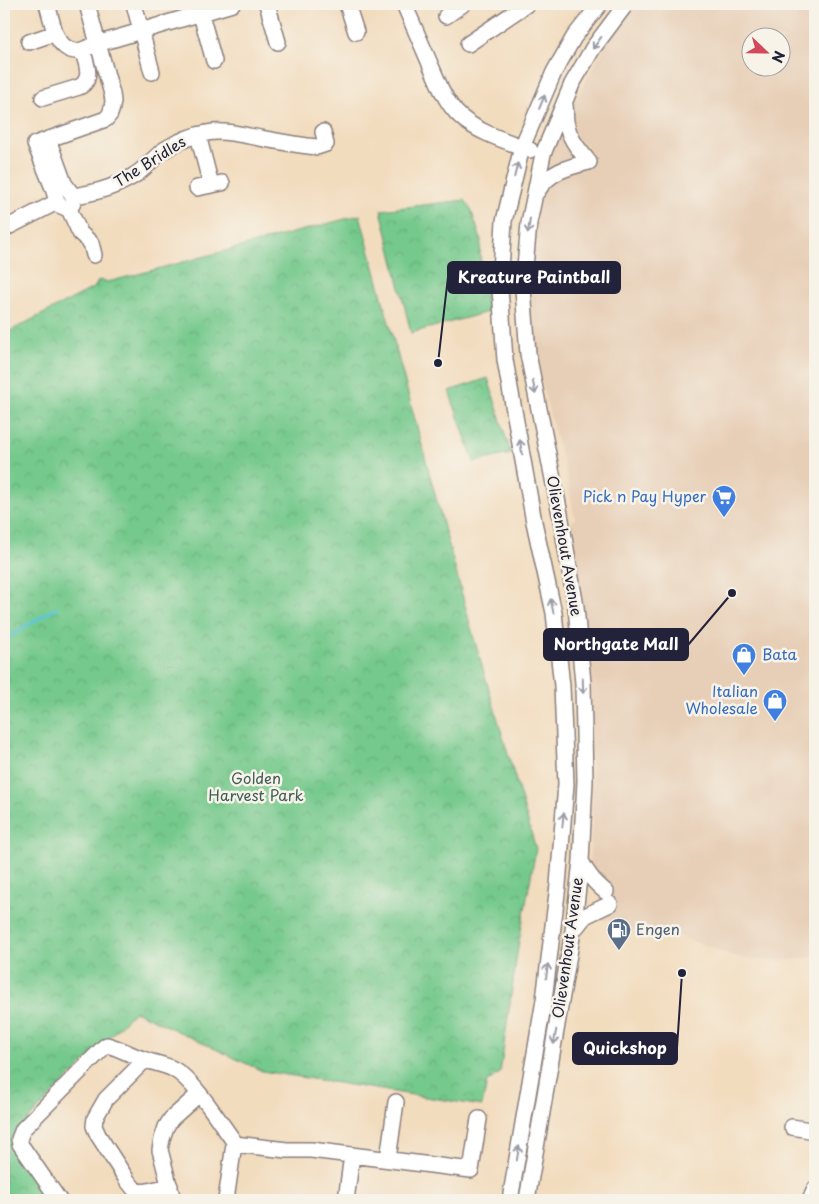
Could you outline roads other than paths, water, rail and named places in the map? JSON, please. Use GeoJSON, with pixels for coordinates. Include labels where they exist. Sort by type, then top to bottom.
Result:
{"type":"FeatureCollection","features":[{"type":"Feature","properties":{"kind":"street"},"geometry":{"type":"LineString","coordinates":[[47,4],[59,41],[66,48],[75,51],[141,31],[199,8],[232,4]]}},
{"type":"Feature","properties":{"kind":"street"},"geometry":{"type":"LineString","coordinates":[[87,4],[113,101],[112,108],[106,119],[42,141],[64,183],[66,202],[78,230],[91,243],[94,255]]}},
{"type":"Feature","properties":{"kind":"street"},"geometry":{"type":"LineString","coordinates":[[134,4],[152,72]]}},
{"type":"Feature","properties":{"kind":"street"},"geometry":{"type":"LineString","coordinates":[[267,4],[278,42]]}},
{"type":"Feature","properties":{"kind":"street"},"geometry":{"type":"LineString","coordinates":[[347,4],[356,32]]}},
{"type":"Feature","properties":{"kind":"street"},"geometry":{"type":"LineString","coordinates":[[404,4],[441,89],[460,117],[479,130],[543,154]]}},
{"type":"Feature","properties":{"kind":"street"},"geometry":{"type":"LineString","coordinates":[[446,16],[463,4]]}},
{"type":"Feature","properties":{"kind":"street"},"geometry":{"type":"LineString","coordinates":[[468,44],[527,4]]}},
{"type":"Feature","properties":{"kind":"street","name":"Olievenhout Avenue"},"geometry":{"type":"LineString","coordinates":[[510,1200],[544,1000],[558,885],[566,784],[562,686],[554,613],[534,522],[505,360],[500,288],[504,221],[522,147],[554,72],[574,37],[600,4]]}},
{"type":"Feature","properties":{"kind":"street","name":"Olievenhout Avenue"},"geometry":{"type":"LineString","coordinates":[[527,1200],[573,931],[581,861],[585,781],[583,683],[576,607],[560,514],[528,354],[523,288],[528,223],[543,154],[572,84],[593,48],[626,4]]}},
{"type":"Feature","properties":{"kind":"street"},"geometry":{"type":"LineString","coordinates":[[199,8],[214,61]]}},
{"type":"Feature","properties":{"kind":"street"},"geometry":{"type":"LineString","coordinates":[[29,42],[55,32]]}},
{"type":"Feature","properties":{"kind":"street"},"geometry":{"type":"LineString","coordinates":[[43,98],[82,85],[87,77],[88,69],[82,50]]}},
{"type":"Feature","properties":{"kind":"street"},"geometry":{"type":"LineString","coordinates":[[534,198],[540,186],[552,175],[568,167],[589,162],[569,134],[565,100]]}},
{"type":"Feature","properties":{"kind":"street","name":"The Bridles"},"geometry":{"type":"LineString","coordinates":[[4,229],[85,194],[124,181],[164,151],[198,134],[217,132],[239,134],[313,147],[319,147],[326,143]]}},
{"type":"Feature","properties":{"kind":"street","name":"The Bridles"},"geometry":{"type":"LineString","coordinates":[[198,134],[210,185]]}},
{"type":"Feature","properties":{"kind":"street"},"geometry":{"type":"LineString","coordinates":[[573,931],[585,916],[608,898],[594,883],[581,861]]}},
{"type":"Feature","properties":{"kind":"street"},"geometry":{"type":"LineString","coordinates":[[59,1200],[20,1144],[19,1139],[23,1129],[107,1045],[174,1069],[186,1078],[199,1094],[233,1140],[226,1200]]}},
{"type":"Feature","properties":{"kind":"street"},"geometry":{"type":"LineString","coordinates":[[145,1060],[106,1099],[94,1126],[135,1190],[172,1193],[160,1150],[162,1139],[171,1119],[199,1094]]}},
{"type":"Feature","properties":{"kind":"street"},"geometry":{"type":"LineString","coordinates":[[388,1160],[396,1102]]}},
{"type":"Feature","properties":{"kind":"street"},"geometry":{"type":"LineString","coordinates":[[234,1144],[288,1150],[311,1150],[471,1170],[479,1119]]}},
{"type":"Feature","properties":{"kind":"street"},"geometry":{"type":"LineString","coordinates":[[792,1127],[815,1131]]}},
{"type":"Feature","properties":{"kind":"street"},"geometry":{"type":"LineString","coordinates":[[346,1200],[352,1155]]}},
{"type":"Feature","properties":{"kind":"street"},"geometry":{"type":"LineString","coordinates":[[810,1200],[815,1189]]}},
{"type":"Feature","properties":{"kind":"waterway"},"geometry":{"type":"LineString","coordinates":[[4,640],[56,608]]}},
{"type":"Feature","properties":{"kind":"place","name":"Kreature Paintball"},"geometry":{"type":"Point","coordinates":[438,363]}},
{"type":"Feature","properties":{"kind":"place","name":"Pick n Pay Hyper"},"geometry":{"type":"Point","coordinates":[724,518]}},
{"type":"Feature","properties":{"kind":"place","name":"Northgate Mall"},"geometry":{"type":"Point","coordinates":[732,593]}},
{"type":"Feature","properties":{"kind":"place","name":"Bata"},"geometry":{"type":"Point","coordinates":[744,676]}},
{"type":"Feature","properties":{"kind":"place","name":"Italian Wholesale"},"geometry":{"type":"Point","coordinates":[775,722]}},
{"type":"Feature","properties":{"kind":"place","name":"Engen"},"geometry":{"type":"Point","coordinates":[619,951]}},
{"type":"Feature","properties":{"kind":"place","name":"Quickshop"},"geometry":{"type":"Point","coordinates":[682,973]}},
{"type":"Feature","properties":{"kind":"park label","name":"Golden Harvest Park"},"geometry":{"type":"Point","coordinates":[256,788]}}]}
